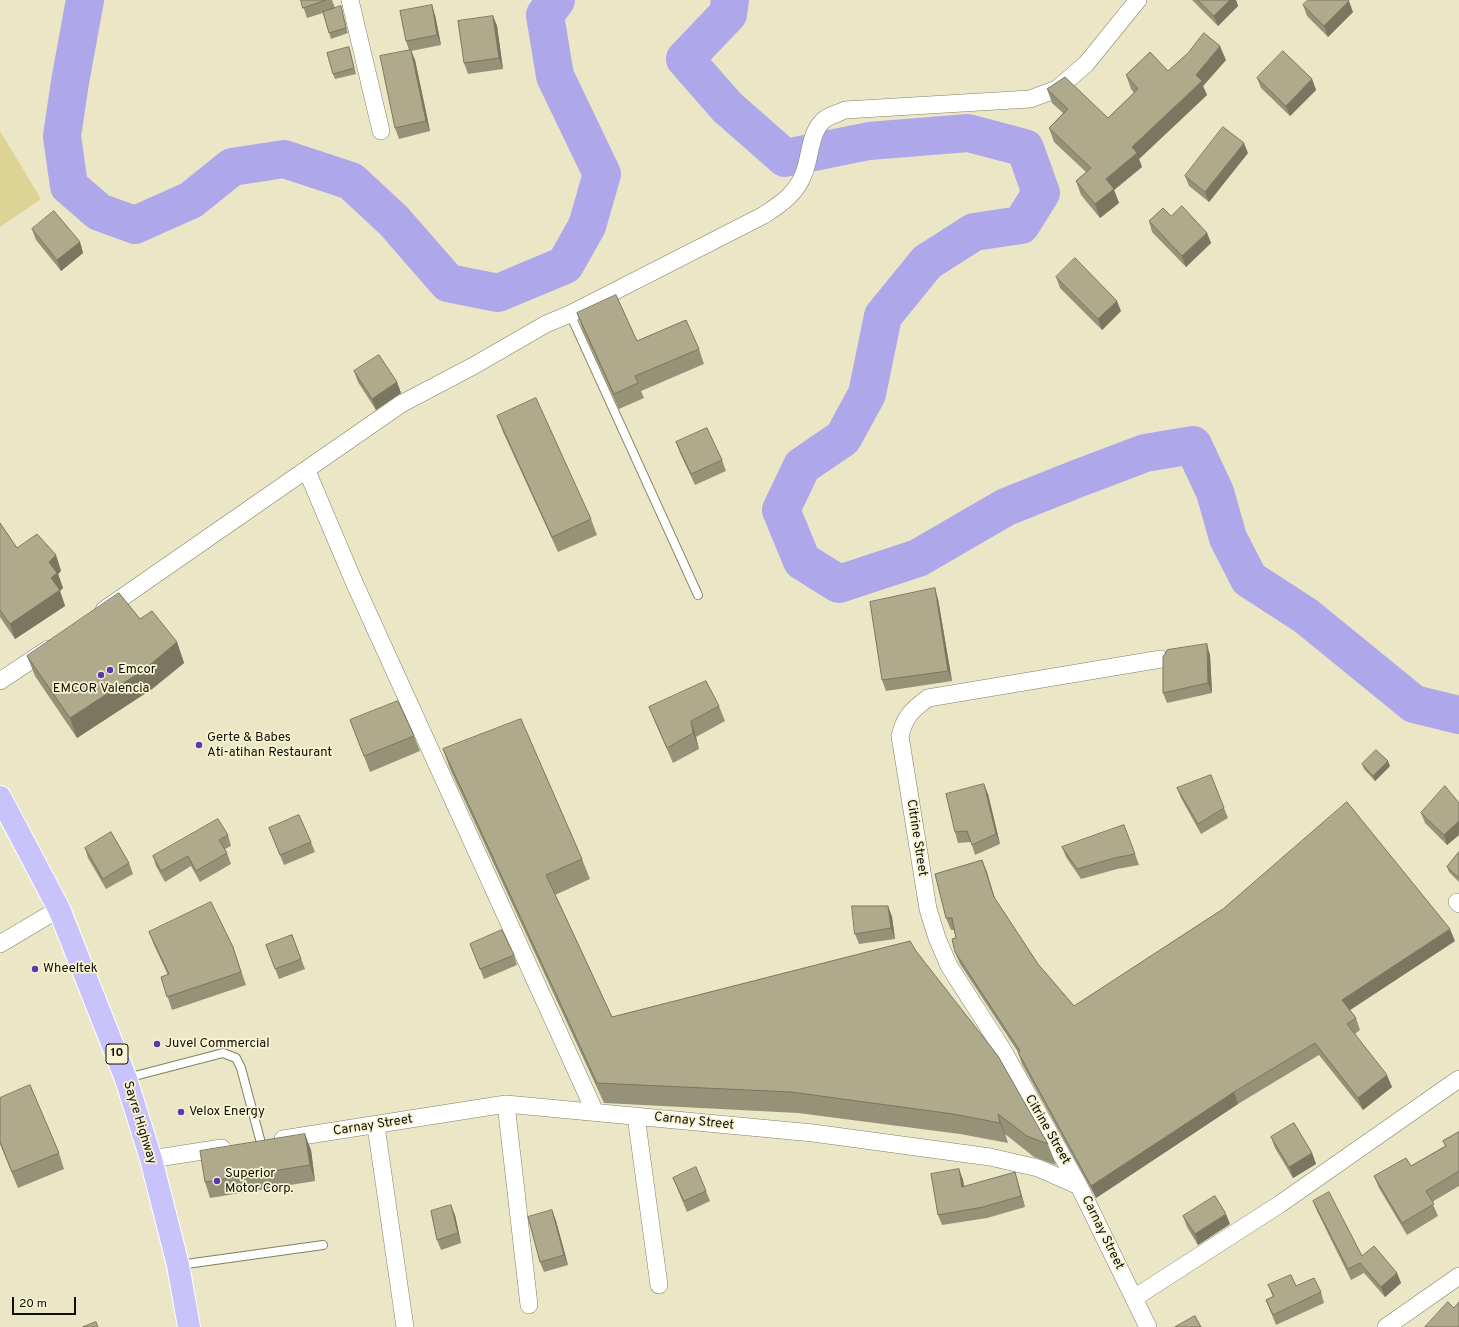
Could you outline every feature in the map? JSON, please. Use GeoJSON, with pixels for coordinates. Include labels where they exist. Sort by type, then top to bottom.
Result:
{"type":"FeatureCollection","features":[{"type":"Feature","properties":{"kind":"highway","name":"Sayre Highway"},"geometry":{"type":"LineString","coordinates":[[0,798],[59,909],[126,1079],[151,1159],[178,1265],[189,1327]]}},
{"type":"Feature","properties":{"kind":"street"},"geometry":{"type":"LineString","coordinates":[[350,0],[381,131]]}},
{"type":"Feature","properties":{"kind":"street"},"geometry":{"type":"LineString","coordinates":[[92,619],[307,471],[400,404],[475,365],[546,324],[570,314],[764,215],[780,204],[792,193],[804,174],[814,132],[825,119],[845,110],[1030,98],[1057,89],[1086,64],[1138,0]]}},
{"type":"Feature","properties":{"kind":"street"},"geometry":{"type":"LineString","coordinates":[[307,471],[354,582],[595,1112]]}},
{"type":"Feature","properties":{"kind":"street"},"geometry":{"type":"LineString","coordinates":[[0,681],[59,641]]}},
{"type":"Feature","properties":{"kind":"street","name":"Citrine Street"},"geometry":{"type":"LineString","coordinates":[[1079,1186],[1000,1047],[949,966],[928,910],[900,736],[904,721],[913,710],[928,698],[1161,659]]}},
{"type":"Feature","properties":{"kind":"street"},"geometry":{"type":"LineString","coordinates":[[0,944],[59,909]]}},
{"type":"Feature","properties":{"kind":"street"},"geometry":{"type":"LineString","coordinates":[[1134,1298],[1280,1204],[1459,1079]]}},
{"type":"Feature","properties":{"kind":"street"},"geometry":{"type":"LineString","coordinates":[[506,1104],[529,1305]]}},
{"type":"Feature","properties":{"kind":"street","name":"Carnay Street"},"geometry":{"type":"LineString","coordinates":[[151,1159],[376,1126],[506,1104],[813,1134],[990,1157],[1038,1168],[1079,1186],[1148,1327]]}},
{"type":"Feature","properties":{"kind":"street"},"geometry":{"type":"LineString","coordinates":[[636,1116],[659,1285]]}},
{"type":"Feature","properties":{"kind":"street"},"geometry":{"type":"LineString","coordinates":[[376,1126],[405,1327]]}},
{"type":"Feature","properties":{"kind":"street"},"geometry":{"type":"LineString","coordinates":[[1386,1327],[1459,1276]]}},
{"type":"Feature","properties":{"kind":"lane"},"geometry":{"type":"LineString","coordinates":[[570,314],[698,596]]}},
{"type":"Feature","properties":{"kind":"lane"},"geometry":{"type":"LineString","coordinates":[[126,1079],[223,1053],[236,1058],[241,1068],[248,1144]]}},
{"type":"Feature","properties":{"kind":"lane"},"geometry":{"type":"LineString","coordinates":[[178,1265],[323,1245]]}},
{"type":"Feature","properties":{"kind":"shaded area"},"geometry":{"type":"Polygon","coordinates":[[[0,131],[41,199],[0,227],[0,131]]]}},
{"type":"Feature","properties":{"kind":"building"},"geometry":{"type":"Polygon","coordinates":[[[301,0],[326,0],[303,8],[301,0]]]}},
{"type":"Feature","properties":{"kind":"building"},"geometry":{"type":"Polygon","coordinates":[[[1198,0],[1230,0],[1214,16],[1198,0]]]}},
{"type":"Feature","properties":{"kind":"building"},"geometry":{"type":"Polygon","coordinates":[[[1308,0],[1349,1],[1324,26],[1303,5],[1308,0]]]}},
{"type":"Feature","properties":{"kind":"building"},"geometry":{"type":"Polygon","coordinates":[[[432,5],[437,35],[406,41],[400,11],[432,5]]]}},
{"type":"Feature","properties":{"kind":"building"},"geometry":{"type":"Polygon","coordinates":[[[341,6],[346,28],[329,33],[323,12],[341,6]]]}},
{"type":"Feature","properties":{"kind":"building"},"geometry":{"type":"Polygon","coordinates":[[[493,16],[499,58],[464,63],[458,21],[493,16]]]}},
{"type":"Feature","properties":{"kind":"building"},"geometry":{"type":"Polygon","coordinates":[[[1204,33],[1220,46],[1196,75],[1202,81],[1132,147],[1137,153],[1106,179],[1114,189],[1095,204],[1076,181],[1091,168],[1049,128],[1068,109],[1047,89],[1065,77],[1108,118],[1138,89],[1126,75],[1150,52],[1168,71],[1188,53],[1204,33]]]}},
{"type":"Feature","properties":{"kind":"building"},"geometry":{"type":"Polygon","coordinates":[[[349,47],[354,68],[333,74],[327,53],[349,47]]]}},
{"type":"Feature","properties":{"kind":"building"},"geometry":{"type":"Polygon","coordinates":[[[411,50],[426,121],[395,128],[380,56],[411,50]]]}},
{"type":"Feature","properties":{"kind":"building"},"geometry":{"type":"Polygon","coordinates":[[[1283,51],[1312,79],[1286,106],[1257,78],[1283,51]]]}},
{"type":"Feature","properties":{"kind":"building"},"geometry":{"type":"Polygon","coordinates":[[[1223,127],[1244,143],[1205,192],[1185,176],[1223,127]]]}},
{"type":"Feature","properties":{"kind":"building"},"geometry":{"type":"Polygon","coordinates":[[[1182,206],[1207,233],[1182,256],[1149,221],[1163,208],[1171,216],[1182,206]]]}},
{"type":"Feature","properties":{"kind":"building"},"geometry":{"type":"Polygon","coordinates":[[[54,211],[80,242],[57,260],[32,229],[54,211]]]}},
{"type":"Feature","properties":{"kind":"building"},"geometry":{"type":"Polygon","coordinates":[[[1075,258],[1117,301],[1098,319],[1056,277],[1075,258]]]}},
{"type":"Feature","properties":{"kind":"building"},"geometry":{"type":"Polygon","coordinates":[[[616,295],[637,341],[686,320],[699,349],[635,376],[638,383],[614,394],[577,313],[616,295]]]}},
{"type":"Feature","properties":{"kind":"building"},"geometry":{"type":"Polygon","coordinates":[[[379,355],[397,382],[372,399],[354,371],[379,355]]]}},
{"type":"Feature","properties":{"kind":"building"},"geometry":{"type":"Polygon","coordinates":[[[536,398],[591,519],[552,537],[497,416],[536,398]]]}},
{"type":"Feature","properties":{"kind":"building"},"geometry":{"type":"Polygon","coordinates":[[[707,428],[722,460],[691,474],[676,442],[707,428]]]}},
{"type":"Feature","properties":{"kind":"building"},"geometry":{"type":"Polygon","coordinates":[[[0,523],[17,548],[37,534],[56,555],[49,562],[57,573],[51,578],[60,590],[10,624],[0,610],[0,523]]]}},
{"type":"Feature","properties":{"kind":"building"},"geometry":{"type":"Polygon","coordinates":[[[935,588],[948,671],[882,680],[870,602],[935,588]]]}},
{"type":"Feature","properties":{"kind":"building","name":"Emcor"},"geometry":{"type":"Polygon","coordinates":[[[119,593],[140,619],[152,611],[177,642],[145,669],[70,718],[27,656],[119,593]]]}},
{"type":"Feature","properties":{"kind":"building"},"geometry":{"type":"Polygon","coordinates":[[[1207,644],[1208,683],[1163,693],[1163,657],[1167,650],[1207,644]]]}},
{"type":"Feature","properties":{"kind":"building"},"geometry":{"type":"Polygon","coordinates":[[[706,681],[719,706],[691,721],[693,733],[667,748],[649,707],[706,681]]]}},
{"type":"Feature","properties":{"kind":"building"},"geometry":{"type":"Polygon","coordinates":[[[398,701],[414,736],[364,756],[350,720],[398,701]]]}},
{"type":"Feature","properties":{"kind":"building"},"geometry":{"type":"Polygon","coordinates":[[[521,719],[582,859],[546,875],[612,1017],[910,941],[916,951],[998,1056],[1048,1144],[1027,1136],[998,1114],[1000,1123],[953,1114],[791,1092],[597,1083],[443,749],[521,719]]]}},
{"type":"Feature","properties":{"kind":"building"},"geometry":{"type":"Polygon","coordinates":[[[1376,750],[1388,761],[1373,776],[1362,764],[1376,750]]]}},
{"type":"Feature","properties":{"kind":"building"},"geometry":{"type":"Polygon","coordinates":[[[1211,775],[1224,808],[1198,824],[1177,788],[1211,775]]]}},
{"type":"Feature","properties":{"kind":"building"},"geometry":{"type":"Polygon","coordinates":[[[984,784],[996,834],[972,845],[967,831],[955,832],[946,794],[984,784]]]}},
{"type":"Feature","properties":{"kind":"building"},"geometry":{"type":"Polygon","coordinates":[[[1445,786],[1459,803],[1459,821],[1444,835],[1421,813],[1445,786]]]}},
{"type":"Feature","properties":{"kind":"building"},"geometry":{"type":"Polygon","coordinates":[[[1347,802],[1450,929],[1342,1000],[1356,1018],[1347,1024],[1387,1075],[1358,1098],[1315,1043],[1234,1092],[1091,1186],[1018,1052],[1020,1051],[955,952],[952,939],[956,938],[952,918],[946,918],[935,874],[982,860],[994,897],[1038,964],[1074,1006],[1223,909],[1347,802]]]}},
{"type":"Feature","properties":{"kind":"building"},"geometry":{"type":"Polygon","coordinates":[[[299,815],[311,842],[280,855],[269,828],[299,815]]]}},
{"type":"Feature","properties":{"kind":"building"},"geometry":{"type":"Polygon","coordinates":[[[218,819],[228,835],[219,840],[227,853],[196,871],[188,856],[161,871],[153,856],[218,819]]]}},
{"type":"Feature","properties":{"kind":"building"},"geometry":{"type":"Polygon","coordinates":[[[1124,825],[1135,854],[1114,858],[1077,869],[1062,847],[1124,825]]]}},
{"type":"Feature","properties":{"kind":"building"},"geometry":{"type":"Polygon","coordinates":[[[111,832],[129,863],[103,879],[85,848],[111,832]]]}},
{"type":"Feature","properties":{"kind":"building"},"geometry":{"type":"Polygon","coordinates":[[[1459,852],[1459,878],[1447,867],[1459,852]]]}},
{"type":"Feature","properties":{"kind":"building"},"geometry":{"type":"Polygon","coordinates":[[[211,902],[233,947],[241,972],[167,997],[161,977],[169,974],[149,932],[211,902]]]}},
{"type":"Feature","properties":{"kind":"building"},"geometry":{"type":"Polygon","coordinates":[[[852,906],[888,906],[891,928],[855,934],[852,906]]]}},
{"type":"Feature","properties":{"kind":"building"},"geometry":{"type":"Polygon","coordinates":[[[502,930],[514,955],[480,969],[470,944],[502,930]]]}},
{"type":"Feature","properties":{"kind":"building"},"geometry":{"type":"Polygon","coordinates":[[[292,935],[301,959],[275,969],[266,945],[292,935]]]}},
{"type":"Feature","properties":{"kind":"building"},"geometry":{"type":"Polygon","coordinates":[[[30,1085],[59,1153],[12,1172],[0,1142],[0,1098],[30,1085]]]}},
{"type":"Feature","properties":{"kind":"building"},"geometry":{"type":"Polygon","coordinates":[[[1294,1123],[1312,1153],[1289,1167],[1271,1137],[1294,1123]]]}},
{"type":"Feature","properties":{"kind":"building"},"geometry":{"type":"Polygon","coordinates":[[[1459,1132],[1459,1171],[1426,1191],[1434,1204],[1402,1223],[1374,1176],[1406,1158],[1411,1166],[1446,1146],[1443,1141],[1459,1132]]]}},
{"type":"Feature","properties":{"kind":"building"},"geometry":{"type":"Polygon","coordinates":[[[305,1134],[310,1165],[205,1182],[200,1151],[305,1134]]]}},
{"type":"Feature","properties":{"kind":"building"},"geometry":{"type":"Polygon","coordinates":[[[696,1167],[706,1191],[684,1201],[673,1178],[696,1167]]]}},
{"type":"Feature","properties":{"kind":"building"},"geometry":{"type":"Polygon","coordinates":[[[959,1169],[962,1187],[1015,1172],[1021,1196],[983,1207],[938,1215],[931,1174],[959,1169]]]}},
{"type":"Feature","properties":{"kind":"building"},"geometry":{"type":"Polygon","coordinates":[[[1329,1192],[1362,1256],[1374,1246],[1397,1273],[1381,1287],[1360,1263],[1348,1269],[1313,1201],[1329,1192]]]}},
{"type":"Feature","properties":{"kind":"building"},"geometry":{"type":"Polygon","coordinates":[[[1215,1196],[1226,1214],[1195,1234],[1183,1216],[1215,1196]]]}},
{"type":"Feature","properties":{"kind":"building"},"geometry":{"type":"Polygon","coordinates":[[[451,1205],[458,1233],[437,1240],[431,1211],[451,1205]]]}},
{"type":"Feature","properties":{"kind":"building"},"geometry":{"type":"Polygon","coordinates":[[[552,1210],[564,1255],[540,1262],[528,1217],[552,1210]]]}},
{"type":"Feature","properties":{"kind":"building"},"geometry":{"type":"Polygon","coordinates":[[[1291,1275],[1296,1286],[1314,1278],[1321,1292],[1273,1315],[1266,1300],[1274,1296],[1268,1285],[1291,1275]]]}},
{"type":"Feature","properties":{"kind":"building"},"geometry":{"type":"Polygon","coordinates":[[[1448,1302],[1454,1308],[1459,1302],[1459,1327],[1425,1327],[1448,1302]]]}},
{"type":"Feature","properties":{"kind":"building"},"geometry":{"type":"Polygon","coordinates":[[[1195,1316],[1201,1327],[1175,1327],[1195,1316]]]}},
{"type":"Feature","properties":{"kind":"building"},"geometry":{"type":"Polygon","coordinates":[[[96,1322],[98,1327],[83,1327],[96,1322]]]}},
{"type":"Feature","properties":{"kind":"waterway"},"geometry":{"type":"LineString","coordinates":[[85,0],[62,136],[69,186],[99,212],[135,225],[191,200],[232,167],[284,159],[351,181],[394,221],[448,283],[498,293],[565,265],[587,226],[602,174],[555,76],[545,15],[556,0]]}},
{"type":"Feature","properties":{"kind":"waterway"},"geometry":{"type":"LineString","coordinates":[[730,0],[728,14],[685,59],[727,107],[785,158],[869,141],[968,133],[1025,148],[1041,193],[1021,225],[974,232],[927,262],[883,316],[867,394],[843,438],[802,466],[781,510],[802,561],[839,584],[918,558],[1006,507],[1079,478],[1145,453],[1193,445],[1215,492],[1228,538],[1249,579],[1306,616],[1414,704],[1459,715]]}},
{"type":"Feature","properties":{"kind":"place","name":"Emcor"},"geometry":{"type":"Point","coordinates":[110,670]}},
{"type":"Feature","properties":{"kind":"place","name":"EMCOR Valencia"},"geometry":{"type":"Point","coordinates":[101,675]}},
{"type":"Feature","properties":{"kind":"place","name":"Gerte & Babes Ati-atihan Restaurant"},"geometry":{"type":"Point","coordinates":[199,745]}},
{"type":"Feature","properties":{"kind":"place","name":"Wheeltek"},"geometry":{"type":"Point","coordinates":[35,969]}},
{"type":"Feature","properties":{"kind":"place","name":"Juvel Commercial"},"geometry":{"type":"Point","coordinates":[157,1044]}},
{"type":"Feature","properties":{"kind":"place","name":"Velox Energy"},"geometry":{"type":"Point","coordinates":[181,1112]}},
{"type":"Feature","properties":{"kind":"place","name":"Superior Motor Corp."},"geometry":{"type":"Point","coordinates":[217,1181]}}]}
